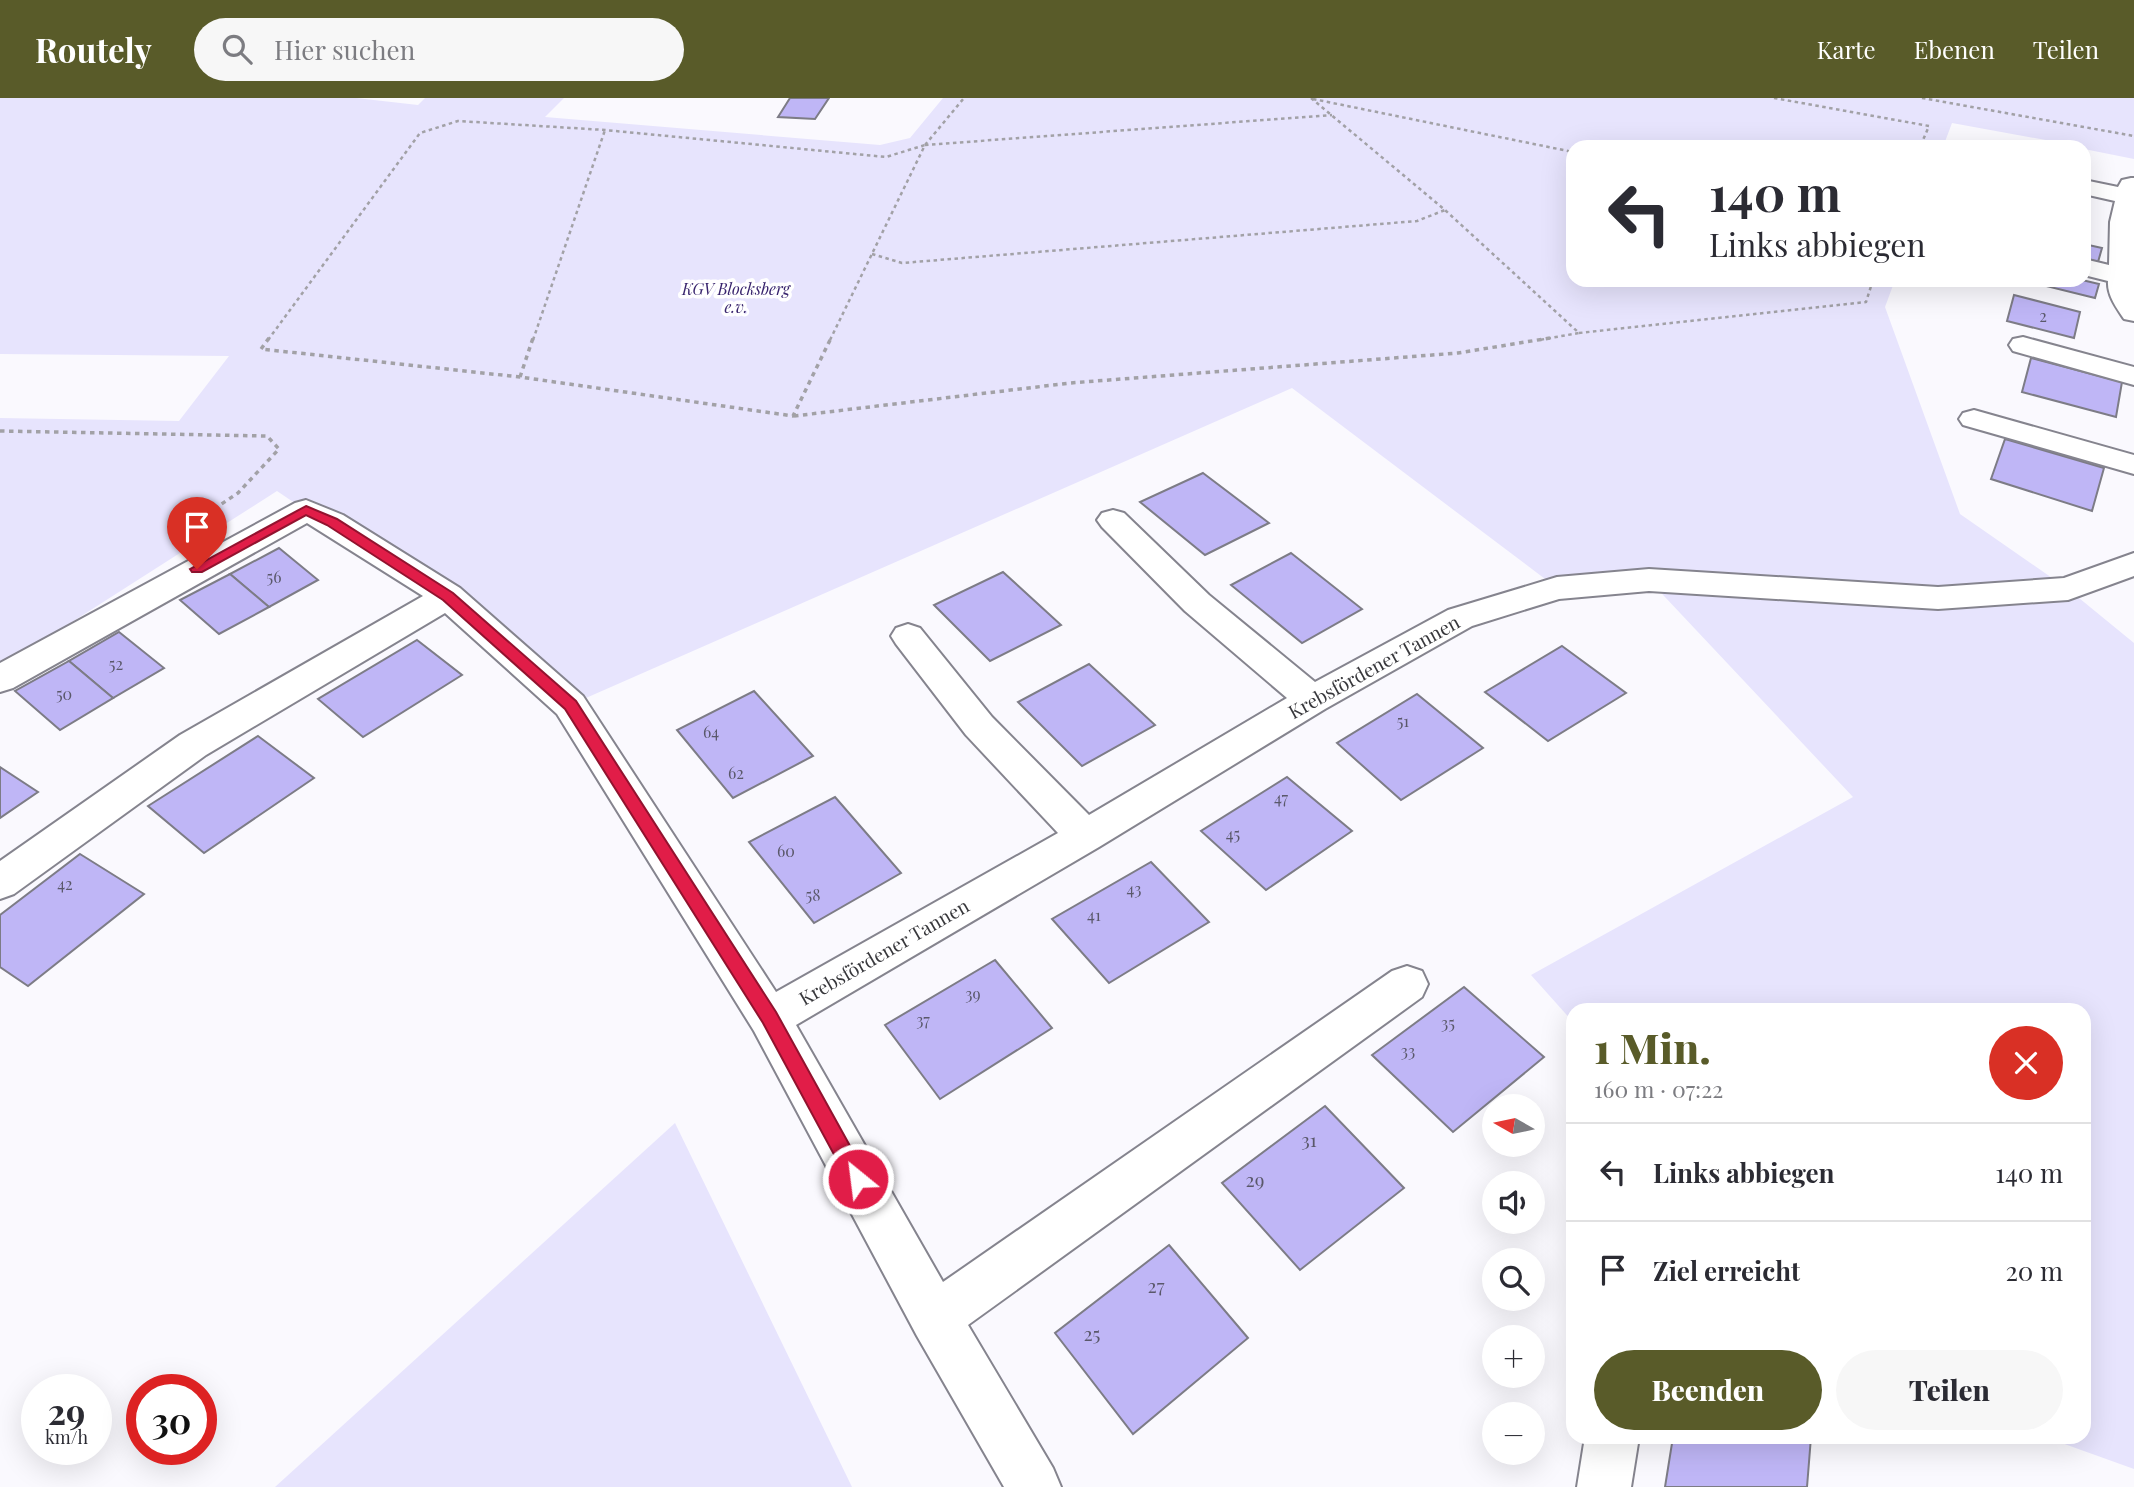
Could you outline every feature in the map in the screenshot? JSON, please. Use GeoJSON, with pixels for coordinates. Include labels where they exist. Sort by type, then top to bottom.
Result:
{"type":"FeatureCollection","features":[{"type":"Feature","properties":{"kind":"street"},"geometry":{"type":"LineString","coordinates":[[2091,188],[2131,193],[2123,222],[2128,293]]}},
{"type":"Feature","properties":{"kind":"street"},"geometry":{"type":"LineString","coordinates":[[2091,271],[2128,293]]}},
{"type":"Feature","properties":{"kind":"street"},"geometry":{"type":"LineString","coordinates":[[2023,345],[2134,376]]}},
{"type":"Feature","properties":{"kind":"street"},"geometry":{"type":"LineString","coordinates":[[1974,419],[2134,465]]}},
{"type":"Feature","properties":{"kind":"street"},"geometry":{"type":"LineString","coordinates":[[0,679],[306,510],[332,522],[448,596],[570,705],[769,1018],[934,1318],[1034,1487]]}},
{"type":"Feature","properties":{"kind":"street"},"geometry":{"type":"LineString","coordinates":[[1113,520],[1197,603],[1312,700]]}},
{"type":"Feature","properties":{"kind":"street","name":"Krebsfördener Tannen"},"geometry":{"type":"LineString","coordinates":[[769,1018],[1085,836],[1312,700],[1460,618],[1557,588],[1649,580],[1938,598],[2068,589],[2134,564]]}},
{"type":"Feature","properties":{"kind":"street"},"geometry":{"type":"LineString","coordinates":[[0,883],[193,745],[448,596]]}},
{"type":"Feature","properties":{"kind":"street"},"geometry":{"type":"LineString","coordinates":[[908,636],[979,726],[1085,836]]}},
{"type":"Feature","properties":{"kind":"street"},"geometry":{"type":"LineString","coordinates":[[934,1318],[1407,984]]}},
{"type":"Feature","properties":{"kind":"street"},"geometry":{"type":"LineString","coordinates":[[1605,1487],[1611,1444]]}},
{"type":"Feature","properties":{"kind":"path"},"geometry":{"type":"LineString","coordinates":[[793,416],[925,145],[964,98]]}},
{"type":"Feature","properties":{"kind":"path"},"geometry":{"type":"LineString","coordinates":[[1312,98],[1445,210],[1579,333]]}},
{"type":"Feature","properties":{"kind":"path"},"geometry":{"type":"LineString","coordinates":[[1312,98],[1566,151]]}},
{"type":"Feature","properties":{"kind":"path"},"geometry":{"type":"LineString","coordinates":[[1774,98],[1929,126],[1923,140]]}},
{"type":"Feature","properties":{"kind":"path"},"geometry":{"type":"LineString","coordinates":[[1922,98],[2134,136]]}},
{"type":"Feature","properties":{"kind":"path"},"geometry":{"type":"LineString","coordinates":[[1332,115],[925,145],[887,157],[605,131],[458,121],[420,133],[261,349],[520,377],[793,416],[1070,383],[1458,353],[1579,333],[1866,302],[1870,287]]}},
{"type":"Feature","properties":{"kind":"path"},"geometry":{"type":"LineString","coordinates":[[520,377],[605,131]]}},
{"type":"Feature","properties":{"kind":"path"},"geometry":{"type":"LineString","coordinates":[[872,254],[902,262],[930,260],[1417,221],[1445,210]]}},
{"type":"Feature","properties":{"kind":"path"},"geometry":{"type":"LineString","coordinates":[[0,431],[267,436],[279,449],[238,493],[204,516]]}},
{"type":"Feature","properties":{"kind":"green space","name":"KGV Blocksberg e.v."},"geometry":{"type":"Polygon","coordinates":[[[0,98],[356,98],[418,105],[425,98],[564,98],[545,117],[880,145],[910,138],[943,98],[2134,98],[2134,159],[2091,150],[2091,140],[2046,140],[1952,123],[1946,140],[1566,140],[1566,287],[1892,287],[1885,307],[1960,514],[2068,589],[2134,643],[2134,1469],[2064,1444],[2091,1444],[2091,1003],[1566,1003],[1566,1014],[1531,975],[1853,797],[1649,580],[1557,588],[1292,388],[570,705],[497,640],[277,491],[0,668],[0,418],[179,421],[229,356],[0,354],[0,98]]]}},
{"type":"Feature","properties":{"kind":"green space"},"geometry":{"type":"Polygon","coordinates":[[[675,1123],[852,1487],[275,1487],[675,1123]]]}},
{"type":"Feature","properties":{"kind":"building"},"geometry":{"type":"Polygon","coordinates":[[[790,98],[829,98],[815,119],[778,117],[790,98]]]}},
{"type":"Feature","properties":{"kind":"building"},"geometry":{"type":"Polygon","coordinates":[[[2091,246],[2102,248],[2098,262],[2091,260],[2091,246]]]}},
{"type":"Feature","properties":{"kind":"building"},"geometry":{"type":"Polygon","coordinates":[[[2091,282],[2099,284],[2095,298],[2050,287],[2091,287],[2091,282]]]}},
{"type":"Feature","properties":{"kind":"building"},"geometry":{"type":"Polygon","coordinates":[[[2014,295],[2080,312],[2074,338],[2007,321],[2014,295]]]}},
{"type":"Feature","properties":{"kind":"building"},"geometry":{"type":"Polygon","coordinates":[[[2031,358],[2122,382],[2116,417],[2022,392],[2031,358]]]}},
{"type":"Feature","properties":{"kind":"building"},"geometry":{"type":"Polygon","coordinates":[[[2005,439],[2104,468],[2092,511],[1991,479],[2005,439]]]}},
{"type":"Feature","properties":{"kind":"building"},"geometry":{"type":"Polygon","coordinates":[[[1203,473],[1269,523],[1205,555],[1140,502],[1203,473]]]}},
{"type":"Feature","properties":{"kind":"building"},"geometry":{"type":"Polygon","coordinates":[[[279,548],[318,580],[269,607],[230,574],[279,548]]]}},
{"type":"Feature","properties":{"kind":"building"},"geometry":{"type":"Polygon","coordinates":[[[1291,553],[1362,609],[1302,643],[1231,585],[1291,553]]]}},
{"type":"Feature","properties":{"kind":"building"},"geometry":{"type":"Polygon","coordinates":[[[1003,572],[1061,625],[990,661],[934,605],[1003,572]]]}},
{"type":"Feature","properties":{"kind":"building"},"geometry":{"type":"Polygon","coordinates":[[[230,574],[269,607],[219,634],[180,600],[230,574]]]}},
{"type":"Feature","properties":{"kind":"building"},"geometry":{"type":"Polygon","coordinates":[[[119,632],[164,668],[113,698],[69,661],[119,632]]]}},
{"type":"Feature","properties":{"kind":"building"},"geometry":{"type":"Polygon","coordinates":[[[417,640],[462,675],[363,737],[318,699],[417,640]]]}},
{"type":"Feature","properties":{"kind":"building"},"geometry":{"type":"Polygon","coordinates":[[[1562,646],[1626,693],[1548,741],[1485,692],[1562,646]]]}},
{"type":"Feature","properties":{"kind":"building"},"geometry":{"type":"Polygon","coordinates":[[[69,661],[113,698],[60,730],[15,691],[69,661]]]}},
{"type":"Feature","properties":{"kind":"building"},"geometry":{"type":"Polygon","coordinates":[[[1089,664],[1155,725],[1082,766],[1018,702],[1089,664]]]}},
{"type":"Feature","properties":{"kind":"building"},"geometry":{"type":"Polygon","coordinates":[[[754,691],[813,756],[733,798],[677,730],[754,691]]]}},
{"type":"Feature","properties":{"kind":"building"},"geometry":{"type":"Polygon","coordinates":[[[1417,694],[1483,748],[1401,800],[1337,743],[1417,694]]]}},
{"type":"Feature","properties":{"kind":"building"},"geometry":{"type":"Polygon","coordinates":[[[258,736],[314,778],[204,853],[148,806],[258,736]]]}},
{"type":"Feature","properties":{"kind":"building"},"geometry":{"type":"Polygon","coordinates":[[[0,767],[38,792],[0,818],[0,767]]]}},
{"type":"Feature","properties":{"kind":"building"},"geometry":{"type":"Polygon","coordinates":[[[1287,777],[1352,831],[1266,890],[1201,831],[1287,777]]]}},
{"type":"Feature","properties":{"kind":"building"},"geometry":{"type":"Polygon","coordinates":[[[835,797],[901,873],[814,923],[749,842],[835,797]]]}},
{"type":"Feature","properties":{"kind":"building"},"geometry":{"type":"Polygon","coordinates":[[[80,854],[144,894],[28,986],[0,967],[0,915],[80,854]]]}},
{"type":"Feature","properties":{"kind":"building"},"geometry":{"type":"Polygon","coordinates":[[[1151,862],[1209,922],[1109,983],[1052,919],[1151,862]]]}},
{"type":"Feature","properties":{"kind":"building"},"geometry":{"type":"Polygon","coordinates":[[[995,960],[1052,1028],[940,1099],[885,1025],[995,960]]]}},
{"type":"Feature","properties":{"kind":"building"},"geometry":{"type":"Polygon","coordinates":[[[1464,987],[1544,1057],[1499,1094],[1482,1094],[1482,1108],[1453,1132],[1372,1055],[1464,987]]]}},
{"type":"Feature","properties":{"kind":"building"},"geometry":{"type":"Polygon","coordinates":[[[1325,1106],[1404,1188],[1300,1270],[1222,1183],[1325,1106]]]}},
{"type":"Feature","properties":{"kind":"building"},"geometry":{"type":"Polygon","coordinates":[[[1169,1245],[1248,1338],[1133,1434],[1055,1333],[1169,1245]]]}},
{"type":"Feature","properties":{"kind":"building"},"geometry":{"type":"Polygon","coordinates":[[[1672,1444],[1810,1444],[1807,1487],[1665,1487],[1672,1444]]]}},
{"type":"Feature","properties":{"kind":"route"},"geometry":{"type":"LineString","coordinates":[[197,569],[306,510],[332,522],[448,596],[570,705],[769,1018],[858,1179]]}}]}
